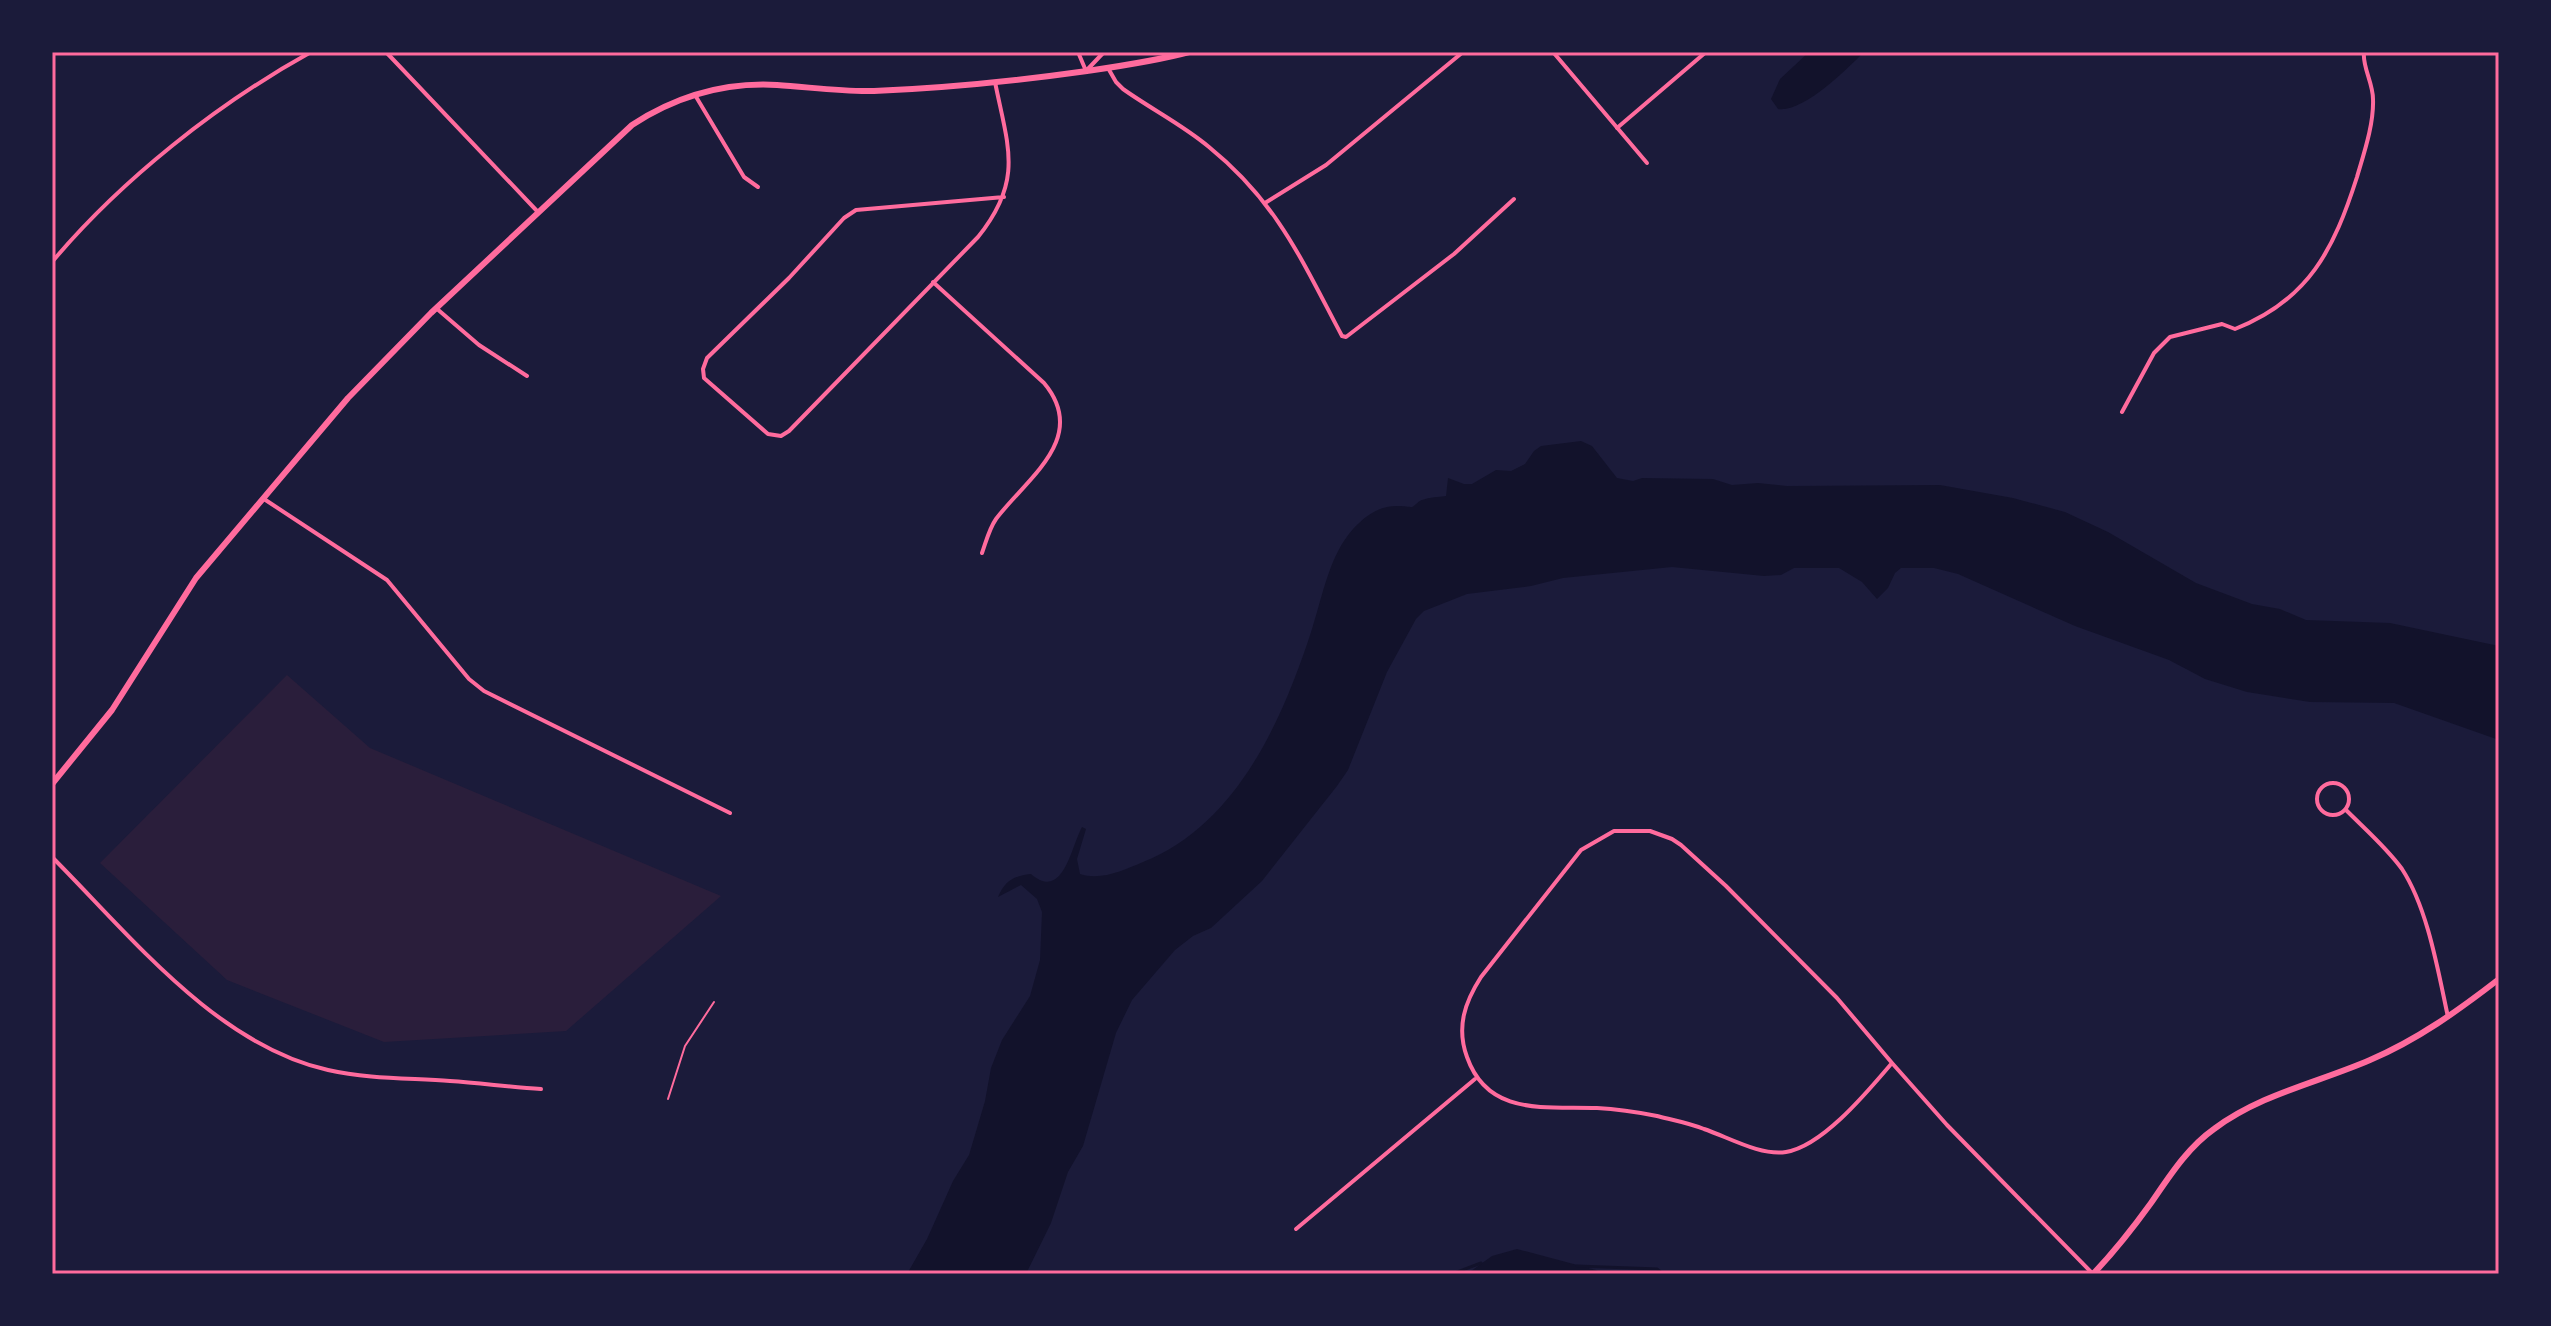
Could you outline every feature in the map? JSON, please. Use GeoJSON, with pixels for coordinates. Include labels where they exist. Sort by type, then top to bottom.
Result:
{"type":"FeatureCollection","features":[{"type":"Feature","properties":{"kind":"main road"},"geometry":{"type":"LineString","coordinates":[[52,784],[112,710],[196,578],[356,389],[537,211],[632,125],[663,107],[695,95],[746,85],[870,91],[995,82],[1108,68],[1189,52]]}},
{"type":"Feature","properties":{"kind":"main road"},"geometry":{"type":"LineString","coordinates":[[2093,1274],[2184,1159],[2213,1129],[2266,1098],[2373,1059],[2448,1017],[2499,979]]}},
{"type":"Feature","properties":{"kind":"street"},"geometry":{"type":"LineString","coordinates":[[52,262],[92,219],[165,152],[220,110],[311,52]]}},
{"type":"Feature","properties":{"kind":"street"},"geometry":{"type":"LineString","coordinates":[[386,52],[537,211]]}},
{"type":"Feature","properties":{"kind":"street"},"geometry":{"type":"LineString","coordinates":[[1078,52],[1086,71],[1104,52]]}},
{"type":"Feature","properties":{"kind":"street"},"geometry":{"type":"LineString","coordinates":[[1265,203],[1326,165],[1463,52]]}},
{"type":"Feature","properties":{"kind":"street"},"geometry":{"type":"LineString","coordinates":[[1553,52],[1647,163]]}},
{"type":"Feature","properties":{"kind":"street"},"geometry":{"type":"LineString","coordinates":[[1617,128],[1706,52]]}},
{"type":"Feature","properties":{"kind":"street"},"geometry":{"type":"LineString","coordinates":[[2122,412],[2154,353],[2170,337],[2222,324],[2235,329],[2252,321],[2292,296],[2321,263],[2343,218],[2366,147],[2374,98],[2364,52]]}},
{"type":"Feature","properties":{"kind":"street"},"geometry":{"type":"LineString","coordinates":[[1108,68],[1123,89],[1208,146],[1247,181],[1285,229],[1342,336],[1346,337],[1454,254],[1514,199]]}},
{"type":"Feature","properties":{"kind":"street"},"geometry":{"type":"LineString","coordinates":[[995,82],[1009,155],[1009,179],[1004,197],[978,237],[789,431],[777,436],[764,431],[707,382],[703,369],[707,358],[770,298],[844,218],[856,210],[1004,197]]}},
{"type":"Feature","properties":{"kind":"street"},"geometry":{"type":"LineString","coordinates":[[695,95],[744,177],[758,187]]}},
{"type":"Feature","properties":{"kind":"street"},"geometry":{"type":"LineString","coordinates":[[933,282],[1044,383],[1051,391],[1058,411],[1059,433],[1052,452],[1039,472],[996,519],[982,553]]}},
{"type":"Feature","properties":{"kind":"street"},"geometry":{"type":"LineString","coordinates":[[436,308],[479,345],[527,376]]}},
{"type":"Feature","properties":{"kind":"street"},"geometry":{"type":"LineString","coordinates":[[263,498],[387,580],[469,679],[484,691],[730,813]]}},
{"type":"Feature","properties":{"kind":"street"},"geometry":{"type":"LineString","coordinates":[[2329,783],[2343,786],[2350,795],[2346,810],[2333,816],[2323,812],[2317,797],[2321,788],[2329,783]]}},
{"type":"Feature","properties":{"kind":"street"},"geometry":{"type":"LineString","coordinates":[[2346,810],[2395,861],[2409,882],[2430,941],[2448,1017]]}},
{"type":"Feature","properties":{"kind":"street"},"geometry":{"type":"LineString","coordinates":[[1892,1063],[1829,1128],[1807,1144],[1784,1153],[1771,1152],[1700,1127],[1644,1113],[1616,1109],[1521,1106],[1498,1097],[1476,1079],[1463,1048],[1461,1034],[1467,999],[1473,989],[1581,850],[1605,834],[1624,830],[1650,831],[1672,839],[1837,998],[1941,1119],[2093,1274]]}},
{"type":"Feature","properties":{"kind":"street"},"geometry":{"type":"LineString","coordinates":[[52,857],[192,996],[218,1018],[263,1046],[308,1064],[357,1075],[541,1089]]}},
{"type":"Feature","properties":{"kind":"street"},"geometry":{"type":"LineString","coordinates":[[1296,1229],[1476,1079]]}},
{"type":"Feature","properties":{"kind":"lane"},"geometry":{"type":"LineString","coordinates":[[668,1099],[685,1046],[714,1002]]}},
{"type":"Feature","properties":{"kind":"shaded area"},"geometry":{"type":"Polygon","coordinates":[[[1809,52],[1864,52],[1812,97],[1800,104],[1778,109],[1771,99],[1780,79],[1809,52]]]}},
{"type":"Feature","properties":{"kind":"shaded area"},"geometry":{"type":"Polygon","coordinates":[[[1581,441],[1592,446],[1617,478],[1633,481],[1642,478],[1713,479],[1732,485],[1940,485],[2013,498],[2065,512],[2108,532],[2196,583],[2252,604],[2280,609],[2306,620],[2390,623],[2499,646],[2499,740],[2394,703],[2310,702],[2247,692],[2205,679],[2169,660],[2075,626],[1958,574],[1934,568],[1901,568],[1877,599],[1862,582],[1839,568],[1794,568],[1781,575],[1764,576],[1672,567],[1563,578],[1531,586],[1467,594],[1424,611],[1416,619],[1387,672],[1348,770],[1262,881],[1211,928],[1193,936],[1175,950],[1132,1000],[1116,1033],[1083,1146],[1068,1172],[1051,1223],[1026,1274],[907,1274],[969,1155],[991,1068],[1002,1040],[1030,996],[1040,960],[1042,912],[1037,899],[1021,885],[998,897],[1004,887],[1010,880],[1025,875],[1031,874],[1042,881],[1058,877],[1082,827],[1086,829],[1077,859],[1080,874],[1088,876],[1120,871],[1143,862],[1176,845],[1205,823],[1230,796],[1271,733],[1300,663],[1332,564],[1358,524],[1380,509],[1412,507],[1425,499],[1446,496],[1448,478],[1472,484],[1496,470],[1511,471],[1525,464],[1541,446],[1581,441]]]}},
{"type":"Feature","properties":{"kind":"shaded area"},"geometry":{"type":"Polygon","coordinates":[[[287,675],[370,748],[721,896],[566,1031],[384,1042],[227,980],[100,863],[287,675]]]}},
{"type":"Feature","properties":{"kind":"shaded area"},"geometry":{"type":"Polygon","coordinates":[[[1517,1249],[1602,1274],[1467,1274],[1492,1256],[1517,1249]]]}},
{"type":"Feature","properties":{"kind":"waterway"},"geometry":{"type":"LineString","coordinates":[[1452,1274],[1481,1263]]}},
{"type":"Feature","properties":{"kind":"waterway"},"geometry":{"type":"LineString","coordinates":[[1577,1266],[1657,1269],[1663,1274]]}}]}
